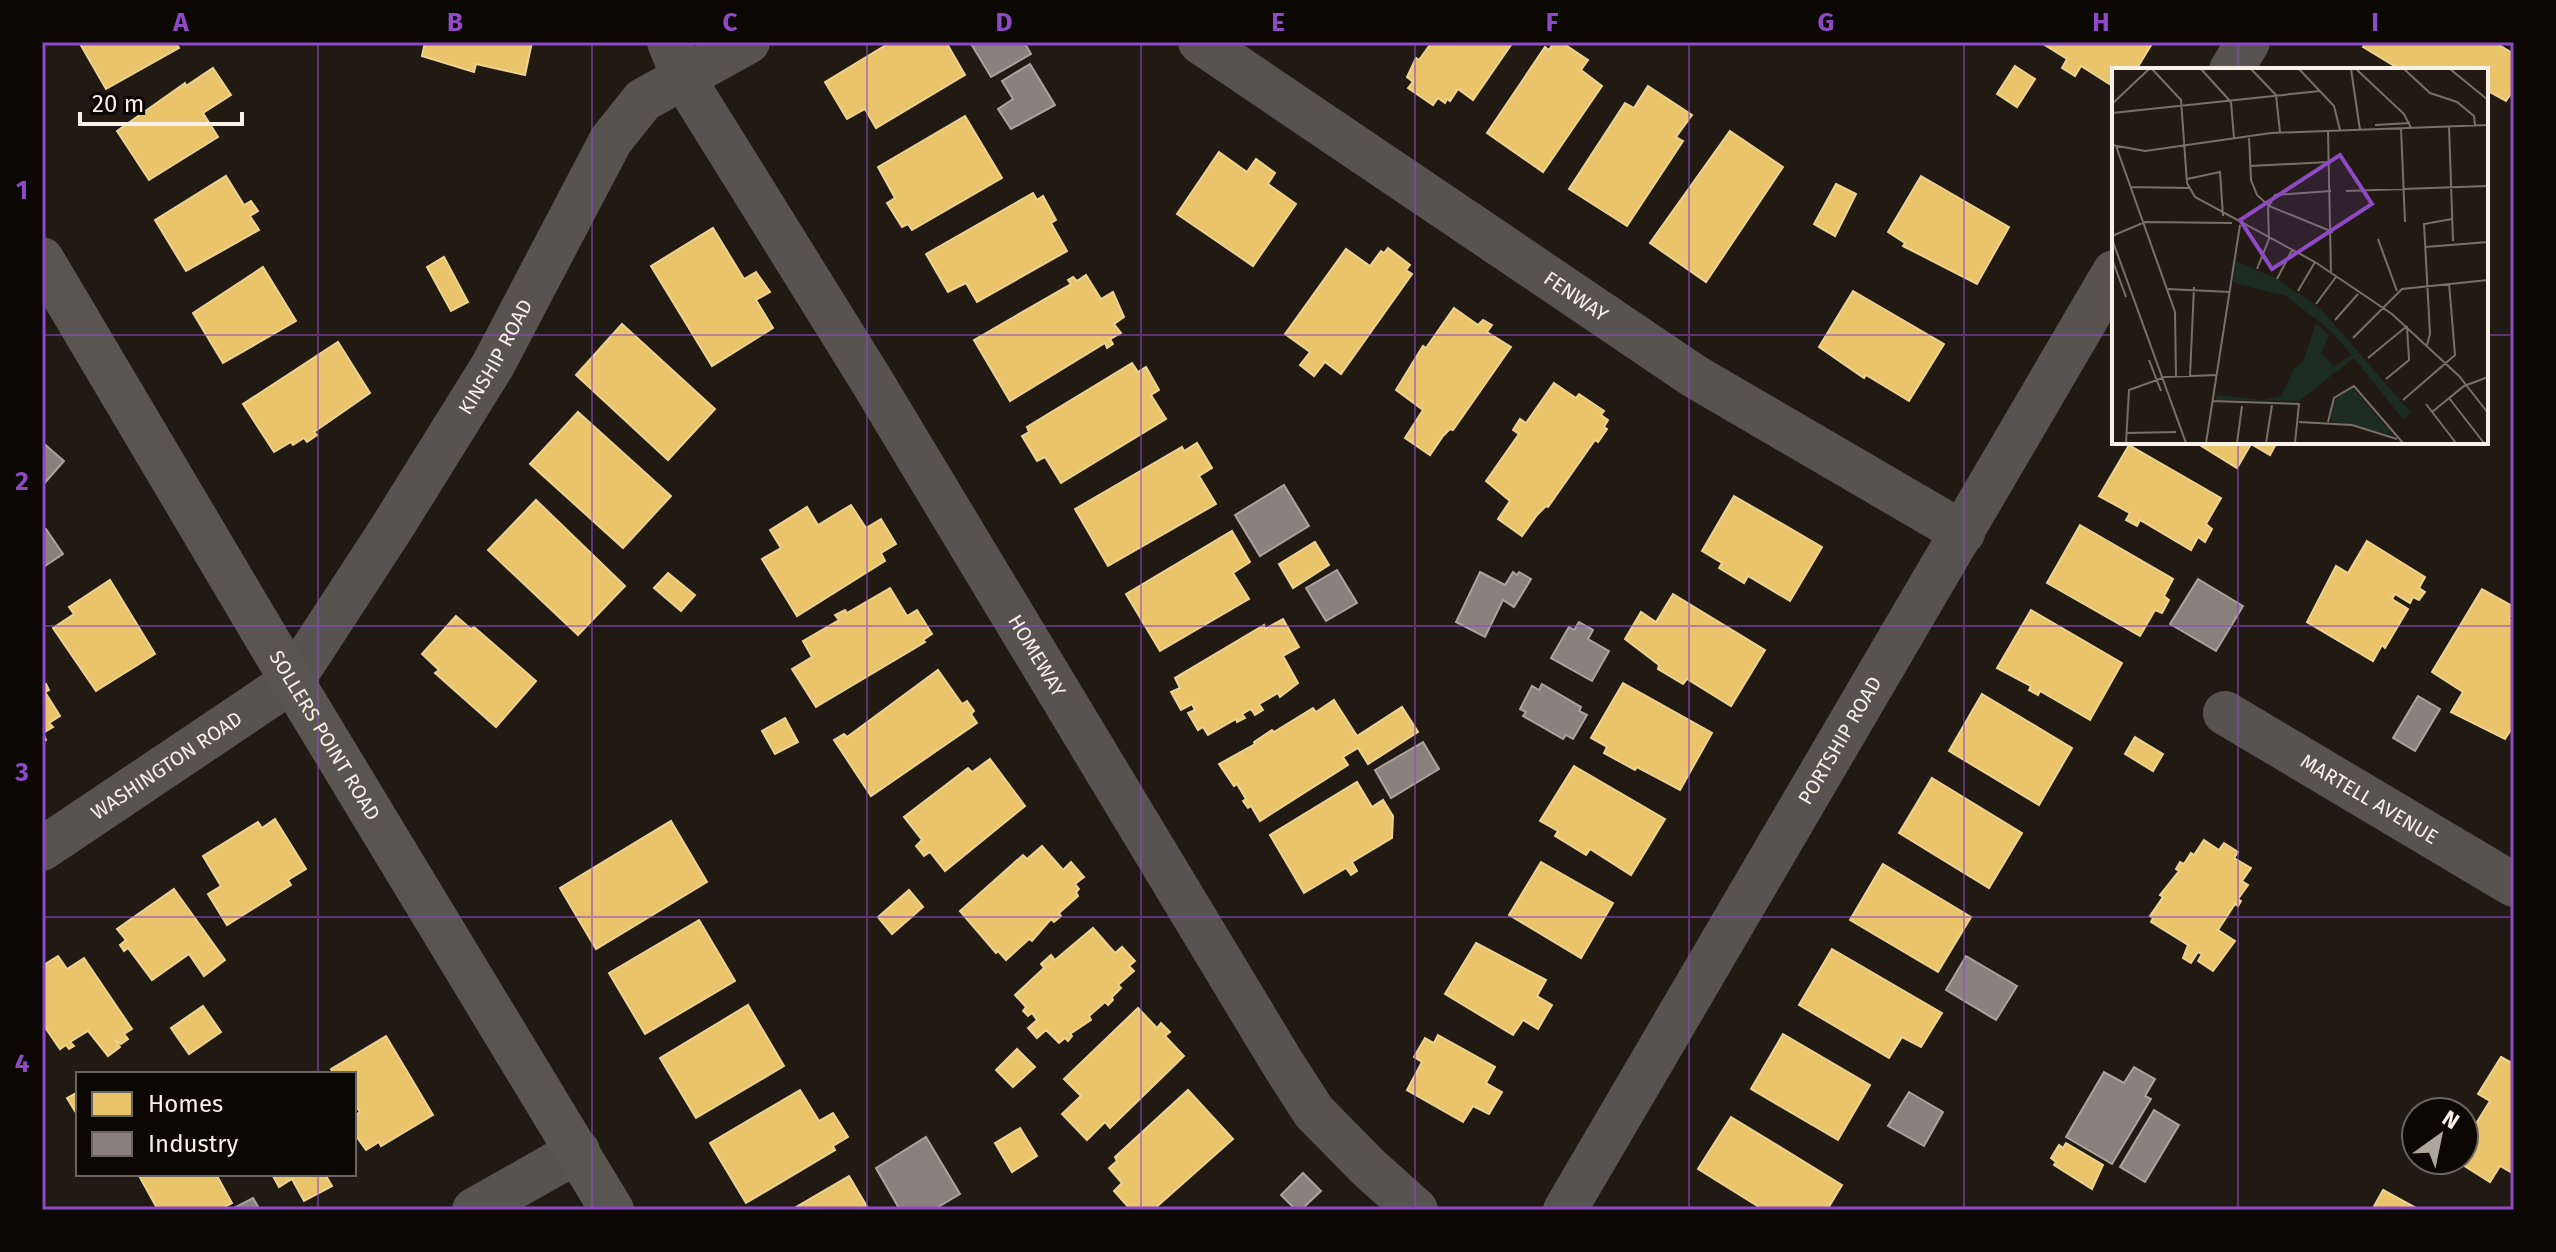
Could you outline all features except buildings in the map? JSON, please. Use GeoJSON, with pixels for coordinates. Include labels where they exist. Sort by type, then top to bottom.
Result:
{"type":"FeatureCollection","features":[{"type":"Feature","properties":{"kind":"street"},"geometry":{"type":"LineString","coordinates":[[677,61],[748,42]]}},
{"type":"Feature","properties":{"kind":"street","name":"FENWAY"},"geometry":{"type":"LineString","coordinates":[[1200,42],[1694,376],[1963,533]]}},
{"type":"Feature","properties":{"kind":"street"},"geometry":{"type":"LineString","coordinates":[[2232,68],[2248,42]]}},
{"type":"Feature","properties":{"kind":"street","name":"KINSHIP ROAD"},"geometry":{"type":"LineString","coordinates":[[292,681],[493,365],[611,140],[677,61]]}},
{"type":"Feature","properties":{"kind":"street","name":"HOMEWAY"},"geometry":{"type":"LineString","coordinates":[[677,61],[1298,1088],[1314,1112],[1416,1210]]}},
{"type":"Feature","properties":{"kind":"street","name":"SOLLERS POINT ROAD"},"geometry":{"type":"LineString","coordinates":[[42,259],[292,681],[612,1210]]}},
{"type":"Feature","properties":{"kind":"street","name":"PORTSHIP ROAD"},"geometry":{"type":"LineString","coordinates":[[1565,1210],[2112,275]]}},
{"type":"Feature","properties":{"kind":"street","name":"WASHINGTON ROAD"},"geometry":{"type":"LineString","coordinates":[[42,849],[292,681]]}},
{"type":"Feature","properties":{"kind":"street","name":"MARTELL AVENUE"},"geometry":{"type":"LineString","coordinates":[[2225,713],[2514,885]]}},
{"type":"Feature","properties":{"kind":"street"},"geometry":{"type":"LineString","coordinates":[[474,1210],[578,1151]]}}]}
